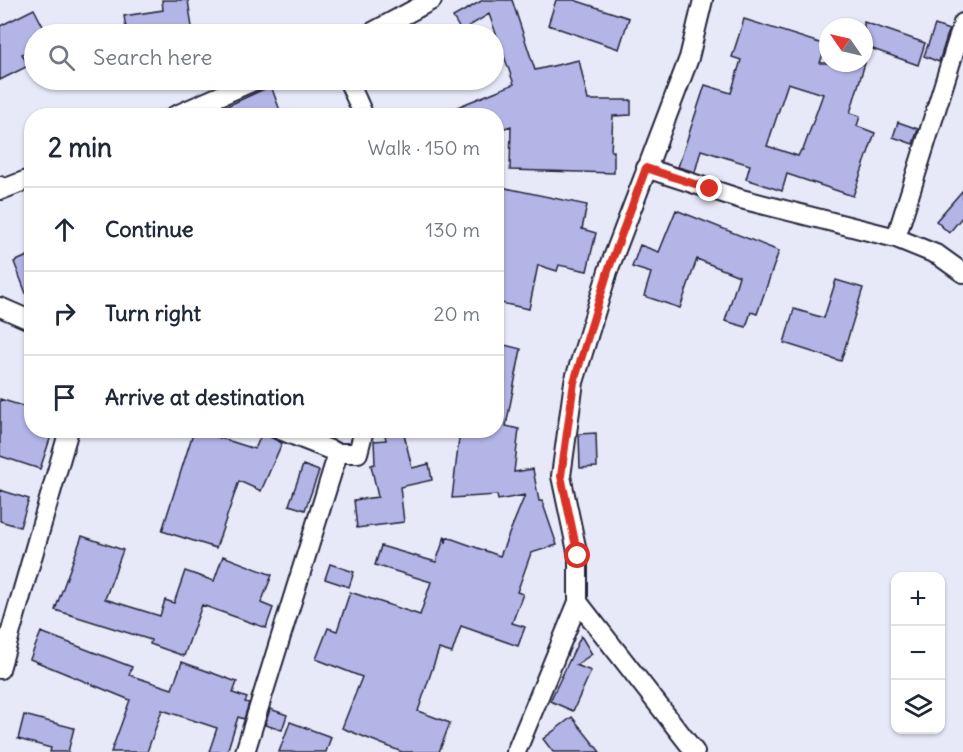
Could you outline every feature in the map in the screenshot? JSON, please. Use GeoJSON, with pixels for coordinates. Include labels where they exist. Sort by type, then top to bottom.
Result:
{"type":"FeatureCollection","features":[{"type":"Feature","properties":{"kind":"street"},"geometry":{"type":"LineString","coordinates":[[388,24],[432,0]]}},
{"type":"Feature","properties":{"kind":"street"},"geometry":{"type":"LineString","coordinates":[[516,752],[578,602],[578,556],[561,476],[574,382],[608,271],[689,58],[703,0]]}},
{"type":"Feature","properties":{"kind":"street"},"geometry":{"type":"LineString","coordinates":[[896,238],[963,23]]}},
{"type":"Feature","properties":{"kind":"street"},"geometry":{"type":"LineString","coordinates":[[192,108],[233,90]]}},
{"type":"Feature","properties":{"kind":"street"},"geometry":{"type":"LineString","coordinates":[[352,90],[360,108]]}},
{"type":"Feature","properties":{"kind":"street"},"geometry":{"type":"LineString","coordinates":[[646,168],[741,199],[896,238],[938,255],[963,273]]}},
{"type":"Feature","properties":{"kind":"street"},"geometry":{"type":"LineString","coordinates":[[0,186],[2,190],[24,181]]}},
{"type":"Feature","properties":{"kind":"street"},"geometry":{"type":"LineString","coordinates":[[0,307],[24,318]]}},
{"type":"Feature","properties":{"kind":"street"},"geometry":{"type":"LineString","coordinates":[[0,669],[67,438]]}},
{"type":"Feature","properties":{"kind":"street"},"geometry":{"type":"LineString","coordinates":[[300,438],[338,453],[358,453],[362,438]]}},
{"type":"Feature","properties":{"kind":"street"},"geometry":{"type":"LineString","coordinates":[[245,752],[338,453]]}},
{"type":"Feature","properties":{"kind":"street"},"geometry":{"type":"LineString","coordinates":[[578,602],[695,752]]}},
{"type":"Feature","properties":{"kind":"building"},"geometry":{"type":"Polygon","coordinates":[[[162,0],[188,0],[192,24],[125,24],[124,16],[163,10],[162,0]]]}},
{"type":"Feature","properties":{"kind":"building"},"geometry":{"type":"Polygon","coordinates":[[[483,0],[512,0],[535,70],[579,60],[588,100],[631,100],[631,115],[613,116],[611,151],[614,151],[614,173],[510,170],[511,126],[504,128],[504,108],[455,108],[504,90],[514,84],[504,56],[504,24],[493,24],[489,14],[473,24],[457,24],[453,17],[483,0]]]}},
{"type":"Feature","properties":{"kind":"building"},"geometry":{"type":"Polygon","coordinates":[[[556,0],[574,0],[629,18],[619,49],[548,25],[556,0]]]}},
{"type":"Feature","properties":{"kind":"building"},"geometry":{"type":"Polygon","coordinates":[[[34,9],[42,24],[24,24],[24,53],[22,54],[24,68],[0,80],[0,26],[34,9]]]}},
{"type":"Feature","properties":{"kind":"building"},"geometry":{"type":"Polygon","coordinates":[[[744,19],[819,43],[819,72],[862,72],[850,113],[860,116],[857,126],[875,133],[853,196],[787,174],[782,191],[746,179],[750,165],[701,150],[695,172],[678,167],[705,85],[731,93],[741,60],[732,57],[744,19]],[[788,83],[767,146],[798,156],[803,150],[823,94],[788,83]]]}},
{"type":"Feature","properties":{"kind":"building"},"geometry":{"type":"Polygon","coordinates":[[[873,25],[925,43],[918,65],[873,49],[873,25]]]}},
{"type":"Feature","properties":{"kind":"building"},"geometry":{"type":"Polygon","coordinates":[[[935,25],[949,30],[939,62],[924,56],[935,25]]]}},
{"type":"Feature","properties":{"kind":"building"},"geometry":{"type":"Polygon","coordinates":[[[262,90],[272,90],[279,108],[223,108],[262,90]]]}},
{"type":"Feature","properties":{"kind":"building"},"geometry":{"type":"Polygon","coordinates":[[[898,122],[918,129],[913,144],[893,137],[898,122]]]}},
{"type":"Feature","properties":{"kind":"building"},"geometry":{"type":"Polygon","coordinates":[[[504,188],[587,205],[582,229],[596,233],[587,271],[559,265],[557,271],[538,265],[529,309],[504,304],[504,188]]]}},
{"type":"Feature","properties":{"kind":"building"},"geometry":{"type":"Polygon","coordinates":[[[963,190],[963,216],[949,233],[936,221],[963,190]]]}},
{"type":"Feature","properties":{"kind":"building"},"geometry":{"type":"Polygon","coordinates":[[[676,210],[779,251],[757,314],[751,312],[746,327],[725,321],[739,276],[697,259],[680,308],[644,296],[651,273],[632,267],[640,245],[659,252],[676,210]]]}},
{"type":"Feature","properties":{"kind":"building"},"geometry":{"type":"Polygon","coordinates":[[[24,258],[24,288],[14,262],[24,258]]]}},
{"type":"Feature","properties":{"kind":"building"},"geometry":{"type":"Polygon","coordinates":[[[836,280],[863,288],[841,361],[784,343],[794,309],[824,318],[836,280]]]}},
{"type":"Feature","properties":{"kind":"building"},"geometry":{"type":"Polygon","coordinates":[[[504,345],[521,349],[506,426],[519,429],[514,472],[533,469],[539,501],[542,501],[557,545],[531,553],[517,592],[523,594],[512,623],[525,627],[518,646],[461,626],[452,653],[439,649],[418,711],[450,723],[439,752],[402,752],[342,728],[362,677],[316,659],[328,628],[337,631],[350,592],[420,615],[431,582],[375,565],[381,546],[436,562],[445,536],[446,543],[447,537],[500,556],[525,495],[498,500],[497,495],[452,498],[459,438],[504,438],[504,345]]]}},
{"type":"Feature","properties":{"kind":"building"},"geometry":{"type":"Polygon","coordinates":[[[0,399],[24,406],[24,438],[50,438],[40,469],[0,456],[0,399]]]}},
{"type":"Feature","properties":{"kind":"building"},"geometry":{"type":"Polygon","coordinates":[[[596,433],[597,467],[580,468],[579,434],[596,433]]]}},
{"type":"Feature","properties":{"kind":"building"},"geometry":{"type":"Polygon","coordinates":[[[191,438],[220,438],[255,449],[260,438],[272,438],[282,443],[261,491],[239,481],[216,548],[162,531],[191,438]]]}},
{"type":"Feature","properties":{"kind":"building"},"geometry":{"type":"Polygon","coordinates":[[[386,438],[405,438],[412,468],[429,464],[432,480],[400,487],[404,522],[357,528],[354,500],[378,497],[371,465],[375,464],[374,441],[386,440],[386,438]]]}},
{"type":"Feature","properties":{"kind":"building"},"geometry":{"type":"Polygon","coordinates":[[[303,465],[319,471],[305,510],[289,505],[303,465]]]}},
{"type":"Feature","properties":{"kind":"building"},"geometry":{"type":"Polygon","coordinates":[[[0,490],[29,499],[20,527],[0,521],[0,490]]]}},
{"type":"Feature","properties":{"kind":"building"},"geometry":{"type":"Polygon","coordinates":[[[82,536],[123,550],[105,599],[160,616],[165,600],[174,603],[185,571],[214,581],[223,556],[272,575],[261,603],[273,608],[266,628],[202,605],[184,656],[150,644],[151,640],[55,610],[82,536]]]}},
{"type":"Feature","properties":{"kind":"building"},"geometry":{"type":"Polygon","coordinates":[[[330,564],[354,572],[349,587],[325,579],[330,564]]]}},
{"type":"Feature","properties":{"kind":"building"},"geometry":{"type":"Polygon","coordinates":[[[41,632],[132,667],[129,675],[172,689],[182,662],[237,682],[233,693],[247,698],[245,702],[249,703],[244,719],[238,717],[227,752],[209,752],[217,728],[162,710],[147,752],[111,752],[130,700],[30,659],[41,632]]]}},
{"type":"Feature","properties":{"kind":"building"},"geometry":{"type":"Polygon","coordinates":[[[581,636],[592,654],[576,665],[591,671],[573,711],[550,701],[581,636]]]}},
{"type":"Feature","properties":{"kind":"building"},"geometry":{"type":"Polygon","coordinates":[[[270,709],[287,715],[282,730],[265,725],[270,709]]]}},
{"type":"Feature","properties":{"kind":"building"},"geometry":{"type":"Polygon","coordinates":[[[24,715],[74,728],[68,752],[50,752],[51,748],[18,739],[24,715]]]}},
{"type":"Feature","properties":{"kind":"building"},"geometry":{"type":"Polygon","coordinates":[[[572,717],[600,752],[553,752],[543,739],[572,717]]]}},
{"type":"Feature","properties":{"kind":"building"},"geometry":{"type":"Polygon","coordinates":[[[290,722],[331,737],[326,752],[279,752],[290,722]]]}},
{"type":"Feature","properties":{"kind":"route"},"geometry":{"type":"LineString","coordinates":[[578,556],[561,476],[574,382],[608,271],[646,168],[710,189]]}}]}
